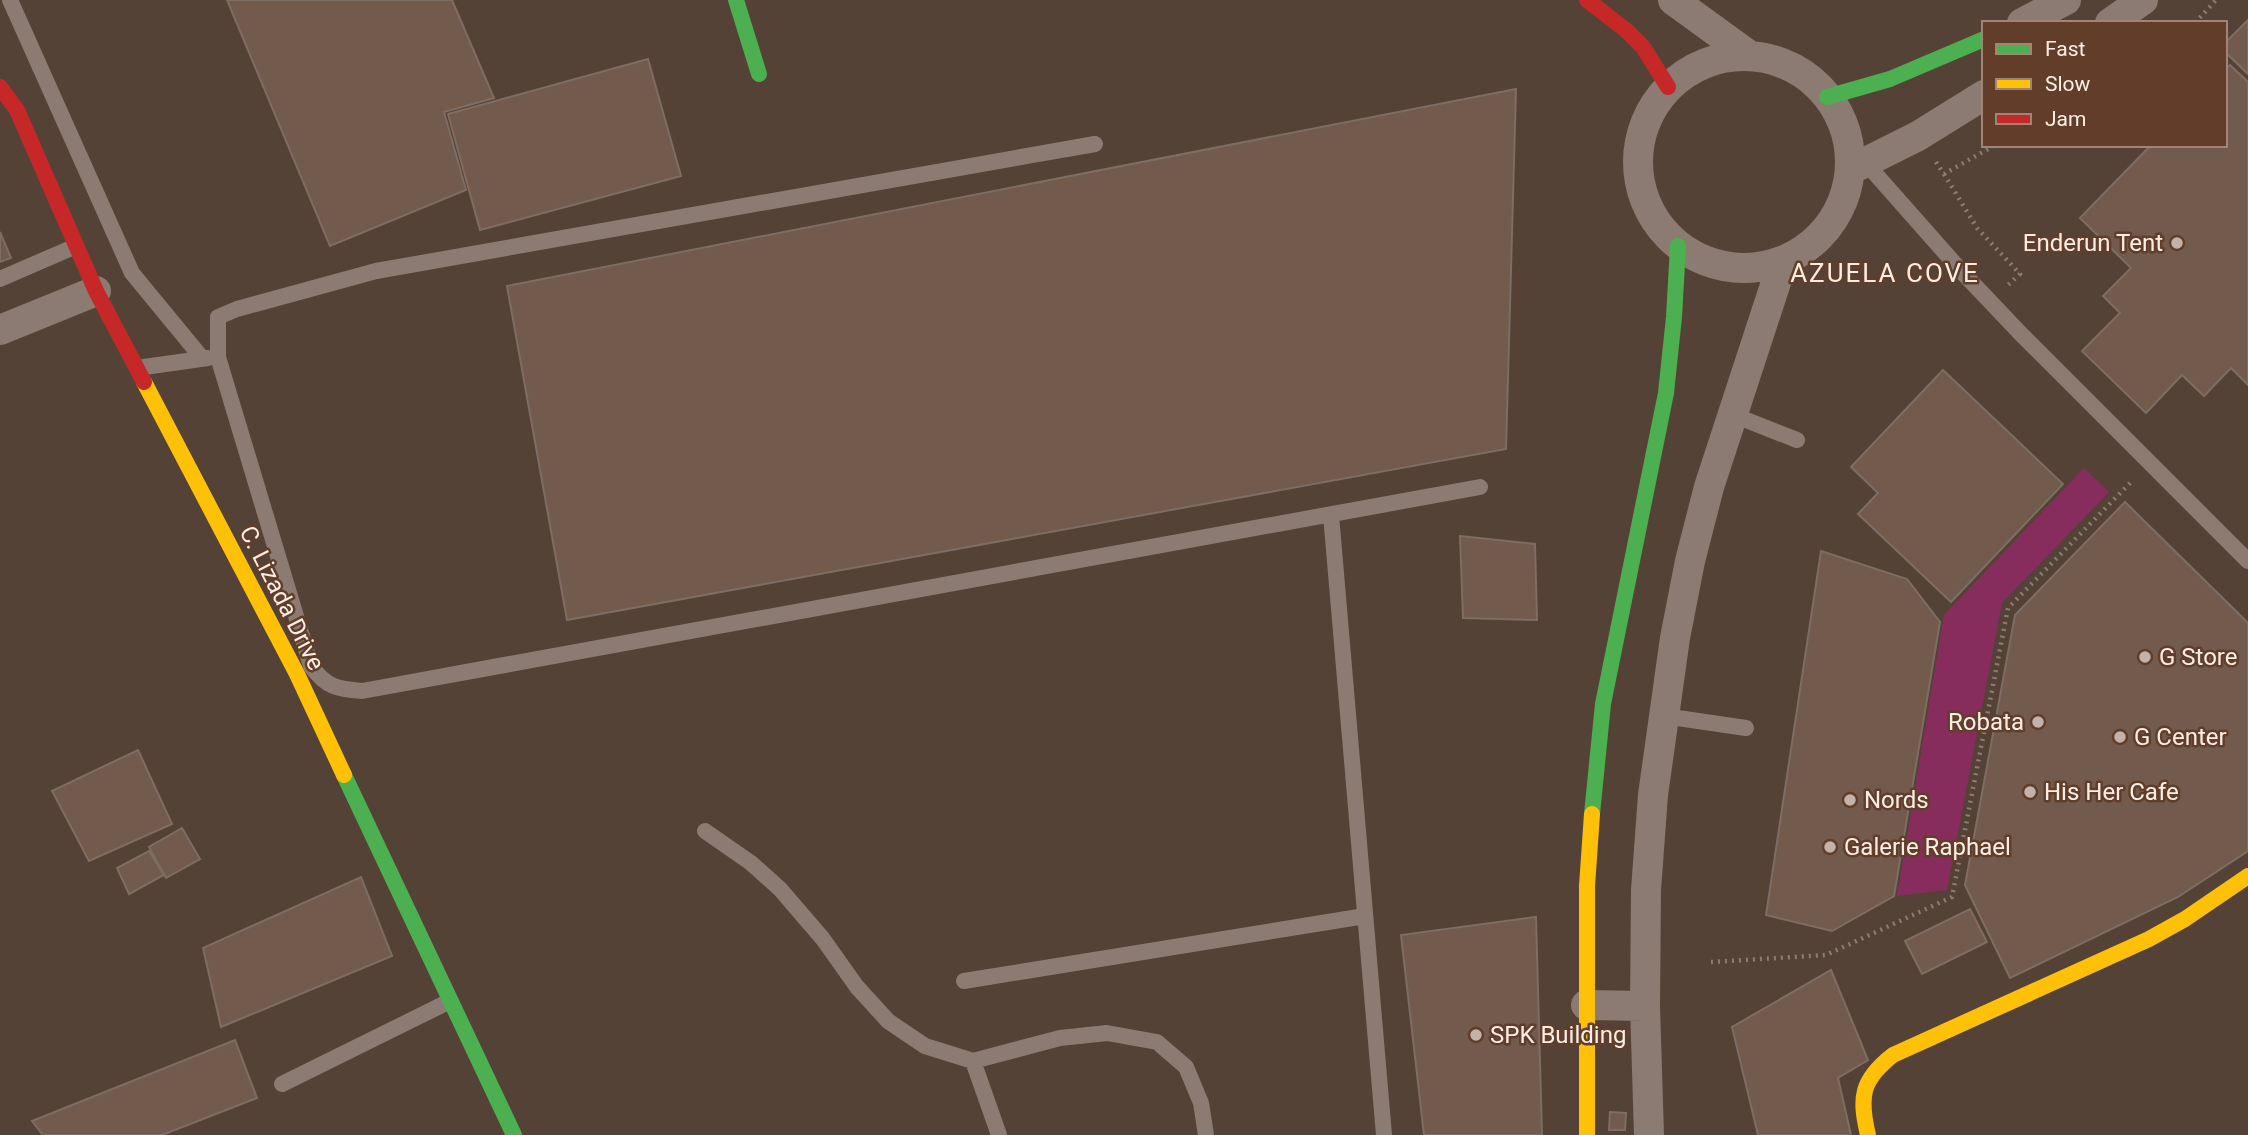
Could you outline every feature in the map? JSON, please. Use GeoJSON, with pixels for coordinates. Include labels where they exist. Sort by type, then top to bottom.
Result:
{"type":"FeatureCollection","features":[{"type":"Feature","properties":{"kind":"street"},"geometry":{"type":"LineString","coordinates":[[736,0],[759,74]]}},
{"type":"Feature","properties":{"kind":"street"},"geometry":{"type":"LineString","coordinates":[[1587,0],[1643,47],[1668,87]]}},
{"type":"Feature","properties":{"kind":"street"},"geometry":{"type":"LineString","coordinates":[[1673,0],[1750,56]]}},
{"type":"Feature","properties":{"kind":"street"},"geometry":{"type":"LineString","coordinates":[[2026,21],[2066,0]]}},
{"type":"Feature","properties":{"kind":"street"},"geometry":{"type":"LineString","coordinates":[[2113,21],[2143,0]]}},
{"type":"Feature","properties":{"kind":"street"},"geometry":{"type":"LineString","coordinates":[[1827,97],[1890,79],[1982,40]]}},
{"type":"Feature","properties":{"kind":"street"},"geometry":{"type":"LineString","coordinates":[[1750,56],[1772,60],[1811,81],[1827,97],[1841,119],[1855,159],[1837,216],[1804,250],[1783,261],[1756,268],[1729,268],[1702,260],[1678,246],[1660,228],[1646,206],[1639,181],[1637,156],[1642,130],[1653,107],[1668,87],[1685,73],[1705,63],[1727,57],[1750,56]]}},
{"type":"Feature","properties":{"kind":"street","name":"C. Lizada Drive"},"geometry":{"type":"LineString","coordinates":[[0,87],[17,110],[96,291],[297,674],[514,1135]]}},
{"type":"Feature","properties":{"kind":"street"},"geometry":{"type":"LineString","coordinates":[[1855,159],[1918,136],[1982,96]]}},
{"type":"Feature","properties":{"kind":"street"},"geometry":{"type":"LineString","coordinates":[[1587,1135],[1587,886],[1599,740],[1624,588],[1666,393],[1678,246]]}},
{"type":"Feature","properties":{"kind":"street"},"geometry":{"type":"LineString","coordinates":[[1649,1135],[1645,1006],[1647,890],[1653,795],[1675,638],[1690,561],[1709,487],[1783,261]]}},
{"type":"Feature","properties":{"kind":"street"},"geometry":{"type":"LineString","coordinates":[[0,330],[96,291]]}},
{"type":"Feature","properties":{"kind":"street"},"geometry":{"type":"LineString","coordinates":[[1868,1135],[1861,1096],[1873,1072],[1893,1055],[2149,939],[2185,919],[2248,876]]}},
{"type":"Feature","properties":{"kind":"street"},"geometry":{"type":"LineString","coordinates":[[1586,1005],[1645,1006]]}},
{"type":"Feature","properties":{"kind":"lane"},"geometry":{"type":"LineString","coordinates":[[9,0],[132,273],[210,358],[310,666],[320,679],[338,689],[362,691],[1480,487]]}},
{"type":"Feature","properties":{"kind":"lane"},"geometry":{"type":"LineString","coordinates":[[210,358],[218,317],[237,309],[376,271],[1095,144]]}},
{"type":"Feature","properties":{"kind":"lane"},"geometry":{"type":"LineString","coordinates":[[1855,159],[1991,302],[2248,561]]}},
{"type":"Feature","properties":{"kind":"lane"},"geometry":{"type":"LineString","coordinates":[[0,279],[76,246]]}},
{"type":"Feature","properties":{"kind":"lane"},"geometry":{"type":"LineString","coordinates":[[136,368],[210,358]]}},
{"type":"Feature","properties":{"kind":"lane"},"geometry":{"type":"LineString","coordinates":[[1731,414],[1797,440]]}},
{"type":"Feature","properties":{"kind":"lane"},"geometry":{"type":"LineString","coordinates":[[1331,515],[1384,1135]]}},
{"type":"Feature","properties":{"kind":"lane"},"geometry":{"type":"LineString","coordinates":[[1664,716],[1745,728]]}},
{"type":"Feature","properties":{"kind":"lane"},"geometry":{"type":"LineString","coordinates":[[705,831],[751,863],[780,889],[822,939],[857,987],[888,1021],[925,1046],[973,1061],[1060,1038],[1107,1033],[1157,1042],[1186,1067],[1201,1103],[1206,1135]]}},
{"type":"Feature","properties":{"kind":"lane"},"geometry":{"type":"LineString","coordinates":[[964,981],[1365,916]]}},
{"type":"Feature","properties":{"kind":"lane"},"geometry":{"type":"LineString","coordinates":[[282,1084],[450,1001]]}},
{"type":"Feature","properties":{"kind":"lane"},"geometry":{"type":"LineString","coordinates":[[973,1061],[999,1135]]}},
{"type":"Feature","properties":{"kind":"path"},"geometry":{"type":"LineString","coordinates":[[2197,21],[2216,0]]}},
{"type":"Feature","properties":{"kind":"path"},"geometry":{"type":"LineString","coordinates":[[1918,136],[1977,228],[2020,274],[1991,302]]}},
{"type":"Feature","properties":{"kind":"path"},"geometry":{"type":"LineString","coordinates":[[1944,174],[1991,147]]}},
{"type":"Feature","properties":{"kind":"path"},"geometry":{"type":"LineString","coordinates":[[1711,962],[1826,955],[1952,897],[2008,608],[2150,463]]}},
{"type":"Feature","properties":{"kind":"shaded area"},"geometry":{"type":"Polygon","coordinates":[[[2084,468],[2109,492],[2002,603],[1947,890],[1897,896],[1944,615],[2084,468]]]}},
{"type":"Feature","properties":{"kind":"building"},"geometry":{"type":"Polygon","coordinates":[[[227,0],[452,0],[494,98],[444,112],[466,190],[330,246],[227,0]]]}},
{"type":"Feature","properties":{"kind":"building"},"geometry":{"type":"Polygon","coordinates":[[[2248,20],[2248,74],[2227,54],[2227,41],[2248,20]]]}},
{"type":"Feature","properties":{"kind":"building"},"geometry":{"type":"Polygon","coordinates":[[[648,59],[681,176],[480,230],[448,114],[648,59]]]}},
{"type":"Feature","properties":{"kind":"building","name":"Enderun Tent"},"geometry":{"type":"Polygon","coordinates":[[[2230,65],[2248,82],[2248,385],[2231,368],[2204,396],[2182,375],[2146,413],[2082,351],[2120,313],[2103,296],[2131,268],[2080,218],[2149,147],[2227,147],[2227,67],[2230,65]]]}},
{"type":"Feature","properties":{"kind":"building"},"geometry":{"type":"Polygon","coordinates":[[[1516,89],[1506,449],[567,620],[507,286],[1516,89]]]}},
{"type":"Feature","properties":{"kind":"building"},"geometry":{"type":"Polygon","coordinates":[[[0,232],[11,258],[0,262],[0,232]]]}},
{"type":"Feature","properties":{"kind":"building"},"geometry":{"type":"Polygon","coordinates":[[[1943,370],[2063,484],[1951,602],[1858,514],[1878,493],[1851,467],[1943,370]]]}},
{"type":"Feature","properties":{"kind":"building","name":"G Center"},"geometry":{"type":"Polygon","coordinates":[[[2125,502],[2248,623],[2248,851],[2178,897],[2010,978],[1965,885],[2015,615],[2125,502]]]}},
{"type":"Feature","properties":{"kind":"building"},"geometry":{"type":"Polygon","coordinates":[[[1460,536],[1535,544],[1537,620],[1463,618],[1460,536]]]}},
{"type":"Feature","properties":{"kind":"building"},"geometry":{"type":"Polygon","coordinates":[[[1821,551],[1907,579],[1940,622],[1894,896],[1832,931],[1766,915],[1821,551]]]}},
{"type":"Feature","properties":{"kind":"building"},"geometry":{"type":"Polygon","coordinates":[[[138,750],[172,824],[89,861],[52,791],[138,750]]]}},
{"type":"Feature","properties":{"kind":"building"},"geometry":{"type":"Polygon","coordinates":[[[182,828],[200,859],[166,878],[149,847],[182,828]]]}},
{"type":"Feature","properties":{"kind":"building"},"geometry":{"type":"Polygon","coordinates":[[[149,851],[164,875],[129,894],[117,868],[149,851]]]}},
{"type":"Feature","properties":{"kind":"building"},"geometry":{"type":"Polygon","coordinates":[[[361,877],[392,956],[221,1027],[203,948],[361,877]]]}},
{"type":"Feature","properties":{"kind":"building"},"geometry":{"type":"Polygon","coordinates":[[[1970,909],[1987,942],[1922,974],[1905,941],[1970,909]]]}},
{"type":"Feature","properties":{"kind":"building","name":"SPK Building"},"geometry":{"type":"Polygon","coordinates":[[[1536,917],[1542,1135],[1424,1135],[1401,935],[1536,917]]]}},
{"type":"Feature","properties":{"kind":"building"},"geometry":{"type":"Polygon","coordinates":[[[1831,970],[1868,1060],[1838,1078],[1851,1135],[1758,1135],[1732,1027],[1831,970]]]}},
{"type":"Feature","properties":{"kind":"building"},"geometry":{"type":"Polygon","coordinates":[[[235,1040],[257,1098],[162,1135],[43,1135],[32,1121],[235,1040]]]}},
{"type":"Feature","properties":{"kind":"building"},"geometry":{"type":"Polygon","coordinates":[[[1610,1112],[1626,1113],[1625,1130],[1609,1130],[1610,1112]]]}},
{"type":"Feature","properties":{"kind":"traffic: fast"},"geometry":{"type":"LineString","coordinates":[[736,0],[759,74]]}},
{"type":"Feature","properties":{"kind":"traffic: fast"},"geometry":{"type":"LineString","coordinates":[[1827,97],[1890,79],[1982,40]]}},
{"type":"Feature","properties":{"kind":"traffic: fast"},"geometry":{"type":"LineString","coordinates":[[1592,814],[1603,704],[1666,393],[1678,246]]}},
{"type":"Feature","properties":{"kind":"traffic: fast"},"geometry":{"type":"LineString","coordinates":[[344,775],[514,1135]]}},
{"type":"Feature","properties":{"kind":"traffic: slow"},"geometry":{"type":"LineString","coordinates":[[144,382],[297,674],[344,775]]}},
{"type":"Feature","properties":{"kind":"traffic: slow"},"geometry":{"type":"LineString","coordinates":[[1587,1135],[1587,886],[1592,814]]}},
{"type":"Feature","properties":{"kind":"traffic: slow"},"geometry":{"type":"LineString","coordinates":[[1868,1135],[1864,1110],[1865,1090],[1874,1073],[1893,1055],[2149,939],[2185,919],[2248,876]]}},
{"type":"Feature","properties":{"kind":"traffic: jam"},"geometry":{"type":"LineString","coordinates":[[1587,0],[1643,47],[1668,87]]}},
{"type":"Feature","properties":{"kind":"traffic: jam"},"geometry":{"type":"LineString","coordinates":[[0,87],[17,110],[96,291],[144,382]]}},
{"type":"Feature","properties":{"kind":"place","name":"Enderun Tent"},"geometry":{"type":"Point","coordinates":[2177,243]}},
{"type":"Feature","properties":{"kind":"place","name":"G Store"},"geometry":{"type":"Point","coordinates":[2145,657]}},
{"type":"Feature","properties":{"kind":"place","name":"Robata"},"geometry":{"type":"Point","coordinates":[2038,722]}},
{"type":"Feature","properties":{"kind":"place","name":"G Center"},"geometry":{"type":"Point","coordinates":[2120,737]}},
{"type":"Feature","properties":{"kind":"place","name":"His Her Cafe"},"geometry":{"type":"Point","coordinates":[2030,792]}},
{"type":"Feature","properties":{"kind":"place","name":"Nords"},"geometry":{"type":"Point","coordinates":[1850,800]}},
{"type":"Feature","properties":{"kind":"place","name":"Galerie Raphael"},"geometry":{"type":"Point","coordinates":[1830,847]}},
{"type":"Feature","properties":{"kind":"place","name":"SPK Building"},"geometry":{"type":"Point","coordinates":[1476,1035]}},
{"type":"Feature","properties":{"kind":"district","name":"AZUELA COVE"},"geometry":{"type":"Point","coordinates":[1885,273]}}]}
